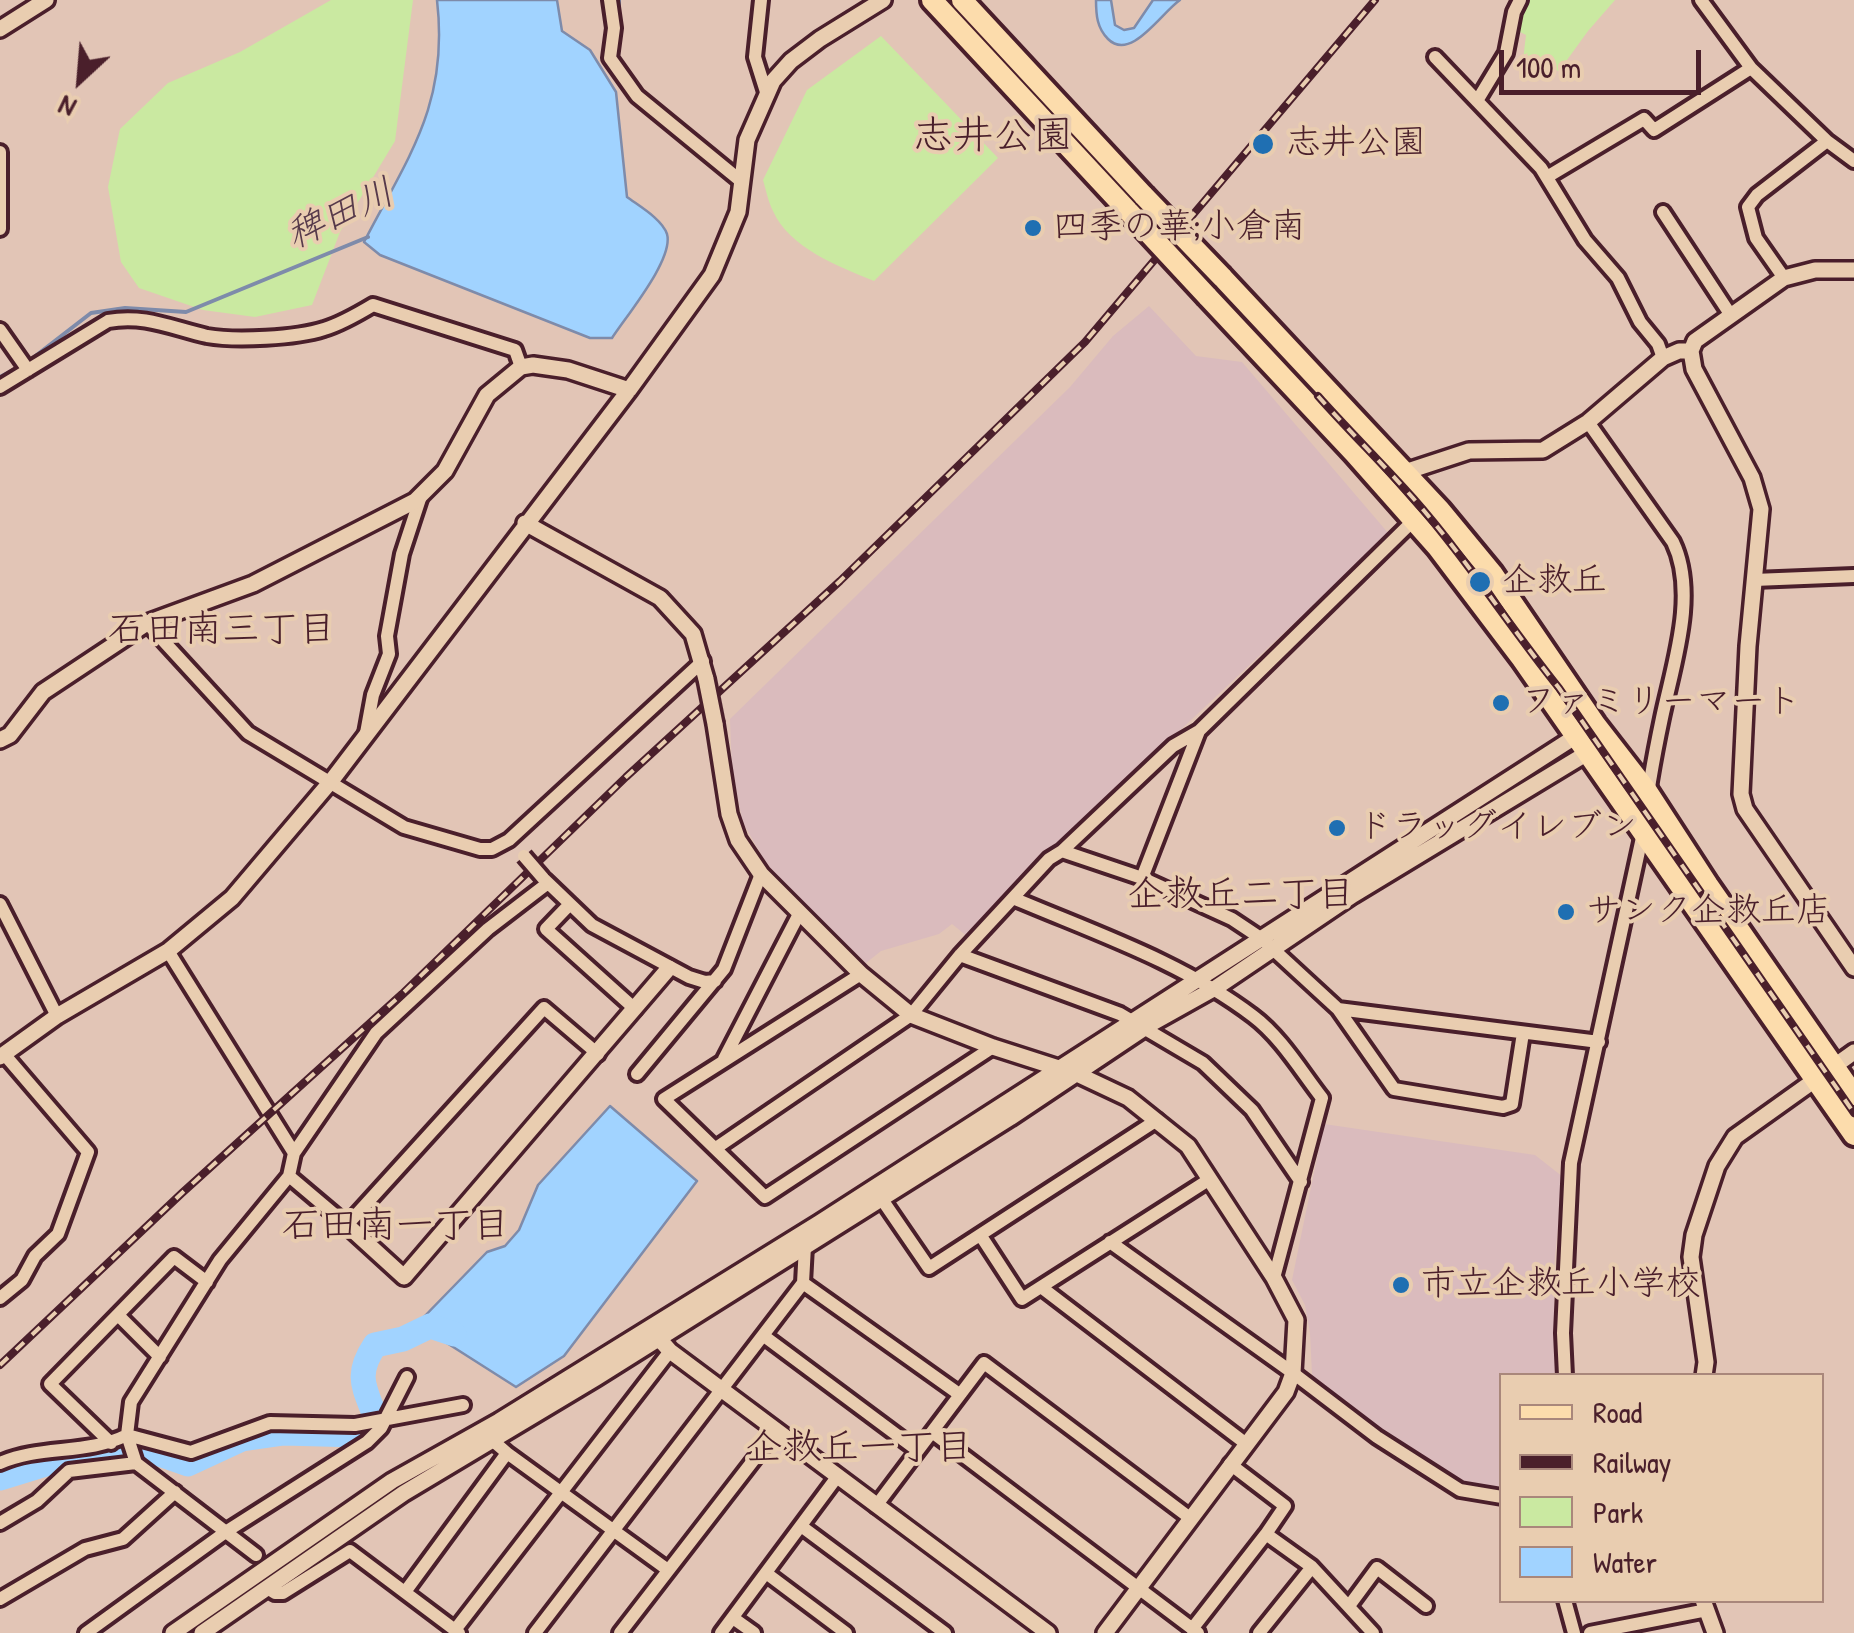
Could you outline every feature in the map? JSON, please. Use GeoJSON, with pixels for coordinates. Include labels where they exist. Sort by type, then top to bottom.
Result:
{"type":"FeatureCollection","features":[{"type":"Feature","properties":{"kind":"main road"},"geometry":{"type":"LineString","coordinates":[[932,0],[1136,204],[1222,277],[1405,472],[1492,573],[1854,1094]]}},
{"type":"Feature","properties":{"kind":"main road"},"geometry":{"type":"LineString","coordinates":[[962,0],[1136,204],[1207,296],[1414,520],[1522,659],[1854,1135]]}},
{"type":"Feature","properties":{"kind":"street"},"geometry":{"type":"LineString","coordinates":[[0,28],[46,0]]}},
{"type":"Feature","properties":{"kind":"street"},"geometry":{"type":"LineString","coordinates":[[610,0],[614,28],[610,58],[625,80],[638,96],[742,182]]}},
{"type":"Feature","properties":{"kind":"street"},"geometry":{"type":"LineString","coordinates":[[761,0],[754,57],[766,92]]}},
{"type":"Feature","properties":{"kind":"street"},"geometry":{"type":"LineString","coordinates":[[0,1298],[22,1280],[35,1256],[58,1234],[88,1152],[2,1056],[57,1016],[168,951],[232,898],[332,780],[712,275],[738,212],[748,140],[766,92],[791,61],[883,0]]}},
{"type":"Feature","properties":{"kind":"street"},"geometry":{"type":"LineString","coordinates":[[1477,101],[1506,53],[1520,0]]}},
{"type":"Feature","properties":{"kind":"street"},"geometry":{"type":"LineString","coordinates":[[1700,0],[1751,68],[1827,141],[1854,161]]}},
{"type":"Feature","properties":{"kind":"street"},"geometry":{"type":"LineString","coordinates":[[1435,57],[1529,153],[1585,240],[1618,278],[1664,358]]}},
{"type":"Feature","properties":{"kind":"street"},"geometry":{"type":"LineString","coordinates":[[1547,177],[1644,119],[1654,130],[1751,68]]}},
{"type":"Feature","properties":{"kind":"street"},"geometry":{"type":"LineString","coordinates":[[1784,278],[1756,238],[1748,207],[1756,194],[1827,141]]}},
{"type":"Feature","properties":{"kind":"street"},"geometry":{"type":"LineString","coordinates":[[0,152],[0,230]]}},
{"type":"Feature","properties":{"kind":"street"},"geometry":{"type":"LineString","coordinates":[[1663,212],[1730,314]]}},
{"type":"Feature","properties":{"kind":"street"},"geometry":{"type":"LineString","coordinates":[[1854,270],[1814,270],[1784,278],[1695,341],[1692,351],[1694,369],[1758,494],[1761,510],[1742,778],[1745,809],[1854,968]]}},
{"type":"Feature","properties":{"kind":"street"},"geometry":{"type":"LineString","coordinates":[[0,388],[108,321],[126,317],[147,319],[208,336],[246,340],[323,330],[373,305],[515,350],[521,367]]}},
{"type":"Feature","properties":{"kind":"street"},"geometry":{"type":"LineString","coordinates":[[0,330],[28,370]]}},
{"type":"Feature","properties":{"kind":"street"},"geometry":{"type":"LineString","coordinates":[[1405,472],[1469,451],[1542,450],[1588,422],[1664,358],[1679,351],[1692,351]]}},
{"type":"Feature","properties":{"kind":"street"},"geometry":{"type":"LineString","coordinates":[[0,740],[10,735],[43,692],[147,623],[252,584],[421,495],[444,471],[486,395],[521,367],[568,370],[629,390]]}},
{"type":"Feature","properties":{"kind":"street"},"geometry":{"type":"LineString","coordinates":[[1564,1373],[1562,1333],[1571,1163],[1642,833],[1683,599],[1681,564],[1666,530],[1588,422]]}},
{"type":"Feature","properties":{"kind":"street"},"geometry":{"type":"LineString","coordinates":[[365,736],[372,695],[389,654],[387,636],[402,554],[421,495]]}},
{"type":"Feature","properties":{"kind":"street"},"geometry":{"type":"LineString","coordinates":[[716,1148],[911,1014],[1048,859],[1062,852],[1172,746],[1199,730],[1414,520]]}},
{"type":"Feature","properties":{"kind":"street"},"geometry":{"type":"LineString","coordinates":[[525,523],[660,598],[690,629],[703,661],[738,840],[761,874],[799,914],[861,974],[911,1014],[993,1047],[1077,1074],[1128,1098],[1157,1120],[1188,1146],[1274,1278],[1296,1320],[1294,1373],[1286,1392],[1104,1633]]}},
{"type":"Feature","properties":{"kind":"street"},"geometry":{"type":"LineString","coordinates":[[1754,580],[1854,576]]}},
{"type":"Feature","properties":{"kind":"street"},"geometry":{"type":"LineString","coordinates":[[147,623],[248,733],[332,780],[404,827],[480,849],[492,849],[510,840],[703,661]]}},
{"type":"Feature","properties":{"kind":"street"},"geometry":{"type":"LineString","coordinates":[[1142,878],[1199,730]]}},
{"type":"Feature","properties":{"kind":"street"},"geometry":{"type":"LineString","coordinates":[[173,1633],[392,1481],[659,1338],[818,1223],[1000,1104],[1353,895],[1601,732]]}},
{"type":"Feature","properties":{"kind":"street"},"geometry":{"type":"LineString","coordinates":[[510,840],[592,926],[669,968],[706,982],[715,980]]}},
{"type":"Feature","properties":{"kind":"street"},"geometry":{"type":"LineString","coordinates":[[1062,852],[1142,878],[1222,914],[1268,943],[1338,1009],[1394,1089],[1503,1107],[1512,1104],[1523,1033]]}},
{"type":"Feature","properties":{"kind":"street"},"geometry":{"type":"LineString","coordinates":[[637,1074],[724,968],[761,874]]}},
{"type":"Feature","properties":{"kind":"street"},"geometry":{"type":"LineString","coordinates":[[256,1555],[136,1463],[127,1436],[132,1402],[220,1260],[289,1176],[294,1154],[376,1033],[545,880]]}},
{"type":"Feature","properties":{"kind":"street"},"geometry":{"type":"LineString","coordinates":[[1013,898],[1206,985],[1256,1018],[1322,1098],[1274,1278]]}},
{"type":"Feature","properties":{"kind":"street"},"geometry":{"type":"LineString","coordinates":[[0,904],[57,1016]]}},
{"type":"Feature","properties":{"kind":"street"},"geometry":{"type":"LineString","coordinates":[[570,904],[546,929],[635,1009]]}},
{"type":"Feature","properties":{"kind":"street"},"geometry":{"type":"LineString","coordinates":[[723,1061],[799,914]]}},
{"type":"Feature","properties":{"kind":"street"},"geometry":{"type":"LineString","coordinates":[[168,951],[284,1132],[294,1154]]}},
{"type":"Feature","properties":{"kind":"street"},"geometry":{"type":"LineString","coordinates":[[960,955],[1137,1024],[1203,1063],[1252,1110],[1301,1182]]}},
{"type":"Feature","properties":{"kind":"street"},"geometry":{"type":"LineString","coordinates":[[289,1176],[404,1277],[669,968]]}},
{"type":"Feature","properties":{"kind":"street"},"geometry":{"type":"LineString","coordinates":[[861,974],[664,1098],[766,1197],[993,1047]]}},
{"type":"Feature","properties":{"kind":"street"},"geometry":{"type":"LineString","coordinates":[[347,1225],[544,1008],[598,1054]]}},
{"type":"Feature","properties":{"kind":"street"},"geometry":{"type":"LineString","coordinates":[[1338,1009],[1598,1042]]}},
{"type":"Feature","properties":{"kind":"street"},"geometry":{"type":"LineString","coordinates":[[202,1633],[374,1513],[1077,1074],[1137,1024]]}},
{"type":"Feature","properties":{"kind":"street"},"geometry":{"type":"LineString","coordinates":[[1704,1373],[1691,1258],[1694,1235],[1717,1166],[1735,1137],[1854,1052]]}},
{"type":"Feature","properties":{"kind":"street"},"geometry":{"type":"LineString","coordinates":[[881,1198],[929,1268],[1157,1120]]}},
{"type":"Feature","properties":{"kind":"street"},"geometry":{"type":"LineString","coordinates":[[981,1236],[1022,1299],[1210,1180]]}},
{"type":"Feature","properties":{"kind":"street"},"geometry":{"type":"LineString","coordinates":[[1110,1242],[1294,1373],[1377,1438],[1460,1490],[1499,1496]]}},
{"type":"Feature","properties":{"kind":"street"},"geometry":{"type":"LineString","coordinates":[[535,1633],[803,1282],[805,1246]]}},
{"type":"Feature","properties":{"kind":"street"},"geometry":{"type":"LineString","coordinates":[[111,1444],[50,1384],[174,1257],[206,1282]]}},
{"type":"Feature","properties":{"kind":"street"},"geometry":{"type":"LineString","coordinates":[[803,1282],[959,1394]]}},
{"type":"Feature","properties":{"kind":"street"},"geometry":{"type":"LineString","coordinates":[[1041,1287],[1245,1443]]}},
{"type":"Feature","properties":{"kind":"street"},"geometry":{"type":"LineString","coordinates":[[118,1314],[160,1356]]}},
{"type":"Feature","properties":{"kind":"street"},"geometry":{"type":"LineString","coordinates":[[764,1336],[917,1450]]}},
{"type":"Feature","properties":{"kind":"street"},"geometry":{"type":"LineString","coordinates":[[659,1338],[721,1390],[1048,1633]]}},
{"type":"Feature","properties":{"kind":"street"},"geometry":{"type":"LineString","coordinates":[[268,1588],[284,1593],[350,1551],[457,1632],[560,1493],[659,1338]]}},
{"type":"Feature","properties":{"kind":"street"},"geometry":{"type":"LineString","coordinates":[[876,1506],[984,1363],[1190,1518]]}},
{"type":"Feature","properties":{"kind":"street"},"geometry":{"type":"LineString","coordinates":[[94,1630],[227,1531],[367,1442],[384,1422],[407,1377]]}},
{"type":"Feature","properties":{"kind":"street"},"geometry":{"type":"LineString","coordinates":[[0,1463],[26,1455],[111,1444],[127,1436],[191,1452],[270,1423],[355,1425],[463,1405]]}},
{"type":"Feature","properties":{"kind":"street"},"geometry":{"type":"LineString","coordinates":[[620,1633],[776,1431]]}},
{"type":"Feature","properties":{"kind":"street"},"geometry":{"type":"LineString","coordinates":[[932,1432],[1195,1631],[1285,1506],[1230,1464]]}},
{"type":"Feature","properties":{"kind":"street"},"geometry":{"type":"LineString","coordinates":[[492,1440],[668,1570]]}},
{"type":"Feature","properties":{"kind":"street"},"geometry":{"type":"LineString","coordinates":[[0,1523],[37,1500],[69,1470],[82,1450]]}},
{"type":"Feature","properties":{"kind":"street"},"geometry":{"type":"LineString","coordinates":[[404,1592],[507,1454]]}},
{"type":"Feature","properties":{"kind":"street"},"geometry":{"type":"LineString","coordinates":[[69,1470],[136,1463]]}},
{"type":"Feature","properties":{"kind":"street"},"geometry":{"type":"LineString","coordinates":[[721,1633],[837,1477]]}},
{"type":"Feature","properties":{"kind":"street"},"geometry":{"type":"LineString","coordinates":[[0,1600],[85,1548],[123,1539],[175,1492]]}},
{"type":"Feature","properties":{"kind":"street"},"geometry":{"type":"LineString","coordinates":[[800,1526],[945,1633]]}},
{"type":"Feature","properties":{"kind":"street"},"geometry":{"type":"LineString","coordinates":[[1266,1534],[1312,1567],[1373,1633]]}},
{"type":"Feature","properties":{"kind":"street"},"geometry":{"type":"LineString","coordinates":[[1259,1633],[1312,1567]]}},
{"type":"Feature","properties":{"kind":"street"},"geometry":{"type":"LineString","coordinates":[[1349,1606],[1377,1568],[1426,1606]]}},
{"type":"Feature","properties":{"kind":"street"},"geometry":{"type":"LineString","coordinates":[[766,1573],[846,1633]]}},
{"type":"Feature","properties":{"kind":"street"},"geometry":{"type":"LineString","coordinates":[[1566,1603],[1574,1633]]}},
{"type":"Feature","properties":{"kind":"street"},"geometry":{"type":"LineString","coordinates":[[1590,1633],[1705,1605],[1715,1633]]}},
{"type":"Feature","properties":{"kind":"street"},"geometry":{"type":"LineString","coordinates":[[733,1618],[754,1633]]}},
{"type":"Feature","properties":{"kind":"shaded area"},"geometry":{"type":"Polygon","coordinates":[[[1149,306],[1196,356],[1242,362],[1389,534],[1058,845],[968,937],[952,924],[939,934],[881,951],[866,963],[803,905],[766,863],[743,823],[732,772],[730,719],[1070,387],[1113,336],[1149,306]]]}},
{"type":"Feature","properties":{"kind":"shaded area"},"geometry":{"type":"Polygon","coordinates":[[[1324,1124],[1535,1155],[1563,1177],[1554,1267],[1555,1373],[1499,1373],[1499,1487],[1462,1484],[1318,1388],[1312,1374],[1305,1305],[1292,1280],[1324,1124]]]}},
{"type":"Feature","properties":{"kind":"green space"},"geometry":{"type":"Polygon","coordinates":[[[331,0],[413,0],[395,141],[340,232],[312,305],[255,317],[203,310],[139,288],[121,262],[108,187],[120,129],[168,83],[240,52],[331,0]]]}},
{"type":"Feature","properties":{"kind":"green space"},"geometry":{"type":"Polygon","coordinates":[[[1529,0],[1615,0],[1559,71],[1523,60],[1526,35],[1516,30],[1529,0]]]}},
{"type":"Feature","properties":{"kind":"green space"},"geometry":{"type":"Polygon","coordinates":[[[881,36],[998,158],[874,281],[817,255],[791,236],[773,211],[763,180],[807,90],[881,36]]]}},
{"type":"Feature","properties":{"kind":"water"},"geometry":{"type":"Polygon","coordinates":[[[437,0],[557,0],[562,31],[590,50],[616,92],[627,197],[660,223],[667,234],[667,245],[657,272],[612,338],[590,338],[380,255],[364,242],[410,155],[431,99],[439,37],[437,0]]]}},
{"type":"Feature","properties":{"kind":"water"},"geometry":{"type":"Polygon","coordinates":[[[1096,0],[1111,0],[1115,25],[1124,30],[1134,28],[1153,0],[1180,0],[1136,40],[1117,44],[1101,30],[1096,0]]]}},
{"type":"Feature","properties":{"kind":"water"},"geometry":{"type":"Polygon","coordinates":[[[610,1106],[697,1181],[564,1356],[516,1387],[417,1324],[487,1252],[505,1246],[519,1230],[538,1185],[610,1106]]]}},
{"type":"Feature","properties":{"kind":"waterway","name":"稗田川"},"geometry":{"type":"LineString","coordinates":[[618,60],[619,0]]}},
{"type":"Feature","properties":{"kind":"waterway","name":"稗田川"},"geometry":{"type":"LineString","coordinates":[[0,377],[25,364],[91,313],[125,308],[186,312],[368,237]]}},
{"type":"Feature","properties":{"kind":"waterway"},"geometry":{"type":"LineString","coordinates":[[0,1478],[52,1462],[145,1449],[188,1464],[242,1439],[284,1433],[359,1435],[376,1419],[363,1374],[375,1345],[403,1339],[430,1326],[454,1334]]}},
{"type":"Feature","properties":{"kind":"railway"},"geometry":{"type":"LineString","coordinates":[[0,1365],[402,994],[626,777],[840,581],[1085,342],[1375,0]]}},
{"type":"Feature","properties":{"kind":"railway"},"geometry":{"type":"LineString","coordinates":[[1318,396],[1432,521],[1559,688],[1854,1113]]}},
{"type":"Feature","properties":{"kind":"place","name":"志井公園"},"geometry":{"type":"Point","coordinates":[1263,144]}},
{"type":"Feature","properties":{"kind":"place","name":"四季の華;小倉南"},"geometry":{"type":"Point","coordinates":[1033,228]}},
{"type":"Feature","properties":{"kind":"place","name":"企救丘"},"geometry":{"type":"Point","coordinates":[1480,582]}},
{"type":"Feature","properties":{"kind":"place","name":"ファミリーマート"},"geometry":{"type":"Point","coordinates":[1501,703]}},
{"type":"Feature","properties":{"kind":"place","name":"ドラッグイレブン"},"geometry":{"type":"Point","coordinates":[1337,828]}},
{"type":"Feature","properties":{"kind":"place","name":"サンク企救丘店"},"geometry":{"type":"Point","coordinates":[1566,912]}},
{"type":"Feature","properties":{"kind":"place","name":"市立企救丘小学校"},"geometry":{"type":"Point","coordinates":[1401,1285]}},
{"type":"Feature","properties":{"kind":"district","name":"志井公園"},"geometry":{"type":"Point","coordinates":[993,137]}},
{"type":"Feature","properties":{"kind":"district","name":"石田南三丁目"},"geometry":{"type":"Point","coordinates":[222,631]}},
{"type":"Feature","properties":{"kind":"district","name":"企救丘二丁目"},"geometry":{"type":"Point","coordinates":[1241,896]}},
{"type":"Feature","properties":{"kind":"district","name":"石田南一丁目"},"geometry":{"type":"Point","coordinates":[396,1227]}},
{"type":"Feature","properties":{"kind":"district","name":"企救丘一丁目"},"geometry":{"type":"Point","coordinates":[859,1449]}}]}
